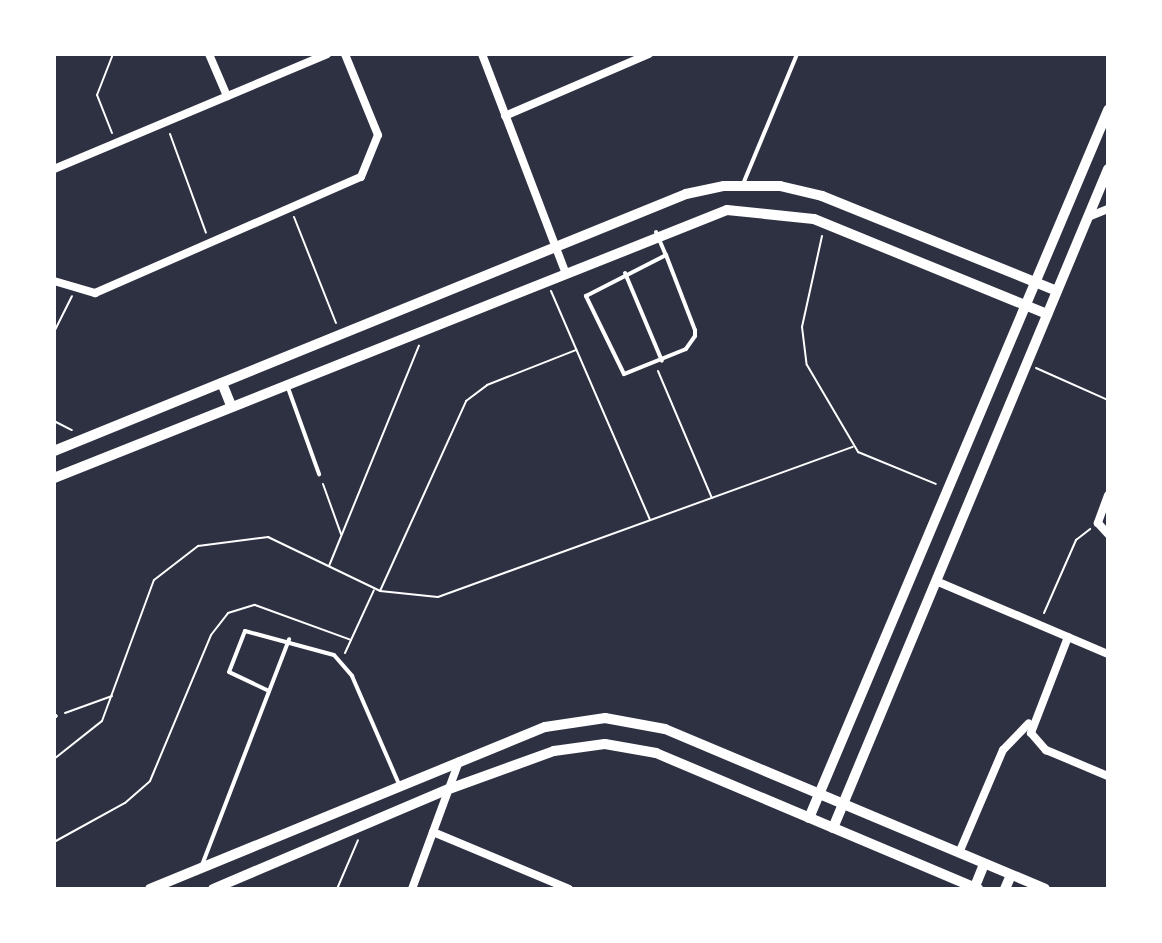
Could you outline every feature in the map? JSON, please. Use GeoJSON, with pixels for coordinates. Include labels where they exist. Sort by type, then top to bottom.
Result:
{"type":"FeatureCollection","features":[{"type":"Feature","properties":{"kind":"street"},"geometry":{"type":"LineString","coordinates":[[209,54],[227,96]]}},
{"type":"Feature","properties":{"kind":"street"},"geometry":{"type":"LineString","coordinates":[[54,169],[327,54]]}},
{"type":"Feature","properties":{"kind":"street"},"geometry":{"type":"LineString","coordinates":[[54,281],[75,292],[95,293],[353,182],[377,153],[378,135],[345,54]]}},
{"type":"Feature","properties":{"kind":"street"},"geometry":{"type":"LineString","coordinates":[[482,54],[564,269]]}},
{"type":"Feature","properties":{"kind":"street"},"geometry":{"type":"LineString","coordinates":[[505,116],[649,54]]}},
{"type":"Feature","properties":{"kind":"street"},"geometry":{"type":"LineString","coordinates":[[809,818],[1108,110]]}},
{"type":"Feature","properties":{"kind":"street"},"geometry":{"type":"LineString","coordinates":[[833,828],[1108,169]]}},
{"type":"Feature","properties":{"kind":"street"},"geometry":{"type":"LineString","coordinates":[[54,451],[686,194],[743,184],[822,196],[1057,291]]}},
{"type":"Feature","properties":{"kind":"street"},"geometry":{"type":"LineString","coordinates":[[54,478],[656,232],[743,208],[825,223],[1047,314]]}},
{"type":"Feature","properties":{"kind":"street"},"geometry":{"type":"LineString","coordinates":[[1088,217],[1108,209]]}},
{"type":"Feature","properties":{"kind":"street"},"geometry":{"type":"LineString","coordinates":[[222,383],[231,405]]}},
{"type":"Feature","properties":{"kind":"street"},"geometry":{"type":"LineString","coordinates":[[1108,495],[1099,527],[1108,534]]}},
{"type":"Feature","properties":{"kind":"street"},"geometry":{"type":"LineString","coordinates":[[936,581],[1108,654]]}},
{"type":"Feature","properties":{"kind":"street"},"geometry":{"type":"LineString","coordinates":[[959,853],[1003,750],[1029,723],[1068,637]]}},
{"type":"Feature","properties":{"kind":"street"},"geometry":{"type":"LineString","coordinates":[[150,889],[554,724],[625,719],[819,794],[1045,889]]}},
{"type":"Feature","properties":{"kind":"street"},"geometry":{"type":"LineString","coordinates":[[1029,723],[1041,746],[1108,776]]}},
{"type":"Feature","properties":{"kind":"street"},"geometry":{"type":"LineString","coordinates":[[213,889],[449,789],[570,747],[614,744],[656,753],[975,888],[984,864]]}},
{"type":"Feature","properties":{"kind":"street"},"geometry":{"type":"LineString","coordinates":[[412,889],[459,761]]}},
{"type":"Feature","properties":{"kind":"street"},"geometry":{"type":"LineString","coordinates":[[433,832],[569,889]]}},
{"type":"Feature","properties":{"kind":"street"},"geometry":{"type":"LineString","coordinates":[[1005,889],[1011,875]]}},
{"type":"Feature","properties":{"kind":"lane"},"geometry":{"type":"LineString","coordinates":[[743,184],[797,54]]}},
{"type":"Feature","properties":{"kind":"lane"},"geometry":{"type":"LineString","coordinates":[[656,232],[666,255],[695,336],[656,364],[631,375],[619,371],[585,299],[592,287],[666,255]]}},
{"type":"Feature","properties":{"kind":"lane"},"geometry":{"type":"LineString","coordinates":[[625,273],[662,361]]}},
{"type":"Feature","properties":{"kind":"lane"},"geometry":{"type":"LineString","coordinates":[[286,383],[319,474]]}},
{"type":"Feature","properties":{"kind":"lane"},"geometry":{"type":"LineString","coordinates":[[269,691],[229,672],[238,637],[254,627],[341,662],[400,786]]}},
{"type":"Feature","properties":{"kind":"lane"},"geometry":{"type":"LineString","coordinates":[[201,868],[289,639]]}},
{"type":"Feature","properties":{"kind":"path"},"geometry":{"type":"LineString","coordinates":[[113,54],[97,101],[117,142]]}},
{"type":"Feature","properties":{"kind":"path"},"geometry":{"type":"LineString","coordinates":[[165,122],[210,243]]}},
{"type":"Feature","properties":{"kind":"path"},"geometry":{"type":"LineString","coordinates":[[290,209],[340,335]]}},
{"type":"Feature","properties":{"kind":"path"},"geometry":{"type":"LineString","coordinates":[[825,223],[801,340],[807,365],[853,447],[870,461],[948,489]]}},
{"type":"Feature","properties":{"kind":"path"},"geometry":{"type":"LineString","coordinates":[[545,278],[650,522]]}},
{"type":"Feature","properties":{"kind":"path"},"geometry":{"type":"LineString","coordinates":[[54,332],[75,292]]}},
{"type":"Feature","properties":{"kind":"path"},"geometry":{"type":"LineString","coordinates":[[329,567],[428,325]]}},
{"type":"Feature","properties":{"kind":"path"},"geometry":{"type":"LineString","coordinates":[[380,591],[466,401],[487,385],[576,350]]}},
{"type":"Feature","properties":{"kind":"path"},"geometry":{"type":"LineString","coordinates":[[1027,363],[1108,400]]}},
{"type":"Feature","properties":{"kind":"path"},"geometry":{"type":"LineString","coordinates":[[656,364],[712,499]]}},
{"type":"Feature","properties":{"kind":"path"},"geometry":{"type":"LineString","coordinates":[[54,421],[88,438]]}},
{"type":"Feature","properties":{"kind":"path"},"geometry":{"type":"LineString","coordinates":[[54,759],[94,731],[113,695],[147,590],[179,556],[225,538],[268,537],[380,591],[452,594],[853,447]]}},
{"type":"Feature","properties":{"kind":"path"},"geometry":{"type":"LineString","coordinates":[[319,474],[342,535]]}},
{"type":"Feature","properties":{"kind":"path"},"geometry":{"type":"LineString","coordinates":[[1039,624],[1076,540],[1099,527]]}},
{"type":"Feature","properties":{"kind":"path"},"geometry":{"type":"LineString","coordinates":[[341,662],[374,589]]}},
{"type":"Feature","properties":{"kind":"path"},"geometry":{"type":"LineString","coordinates":[[54,842],[125,803],[150,781],[211,635],[228,613],[255,605],[351,640]]}},
{"type":"Feature","properties":{"kind":"path"},"geometry":{"type":"LineString","coordinates":[[55,716],[113,695]]}},
{"type":"Feature","properties":{"kind":"path"},"geometry":{"type":"LineString","coordinates":[[337,889],[365,825]]}}]}
